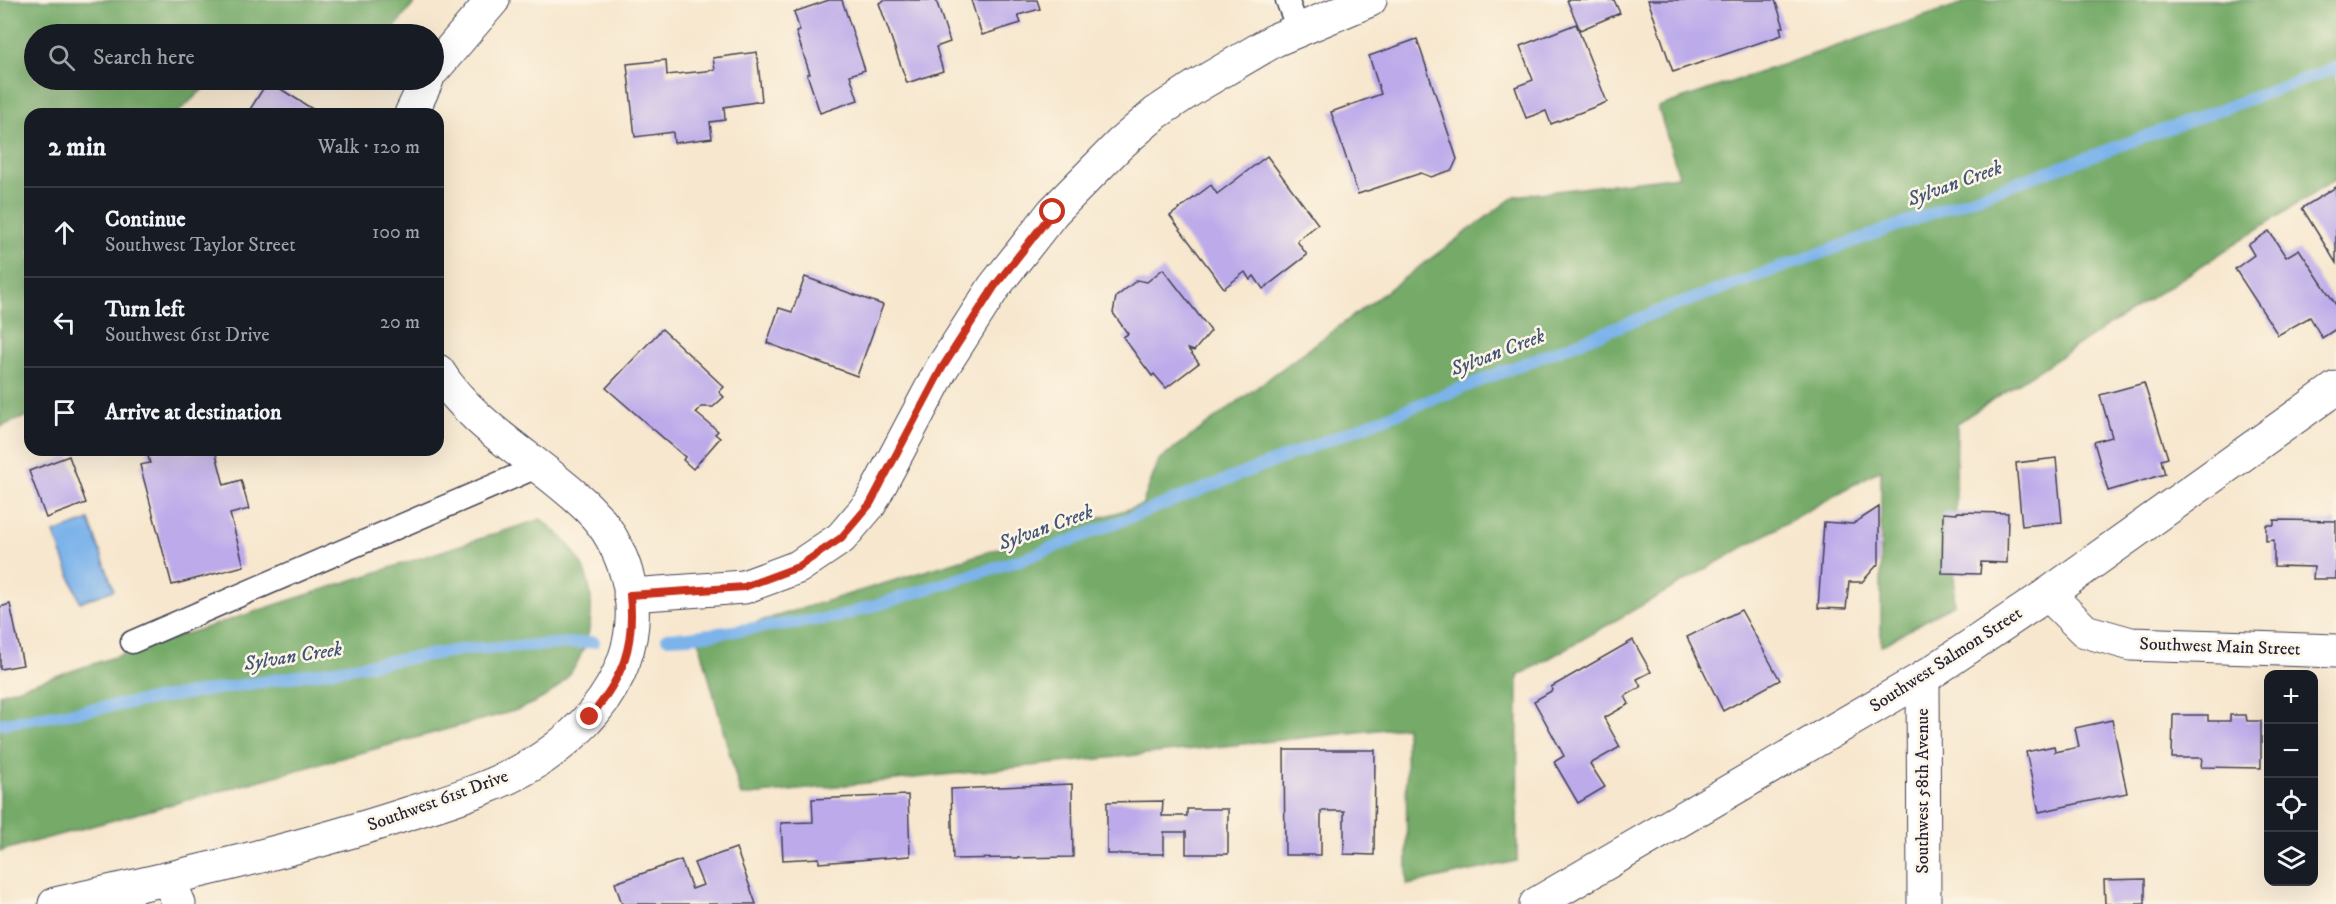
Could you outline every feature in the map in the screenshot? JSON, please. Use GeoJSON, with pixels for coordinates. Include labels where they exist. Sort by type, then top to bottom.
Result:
{"type":"FeatureCollection","features":[{"type":"Feature","properties":{"kind":"street"},"geometry":{"type":"LineString","coordinates":[[444,57],[493,0]]}},
{"type":"Feature","properties":{"kind":"street"},"geometry":{"type":"LineString","coordinates":[[630,595],[744,587],[798,567],[841,538],[870,504],[942,368],[994,287],[1053,212],[1120,144],[1156,113],[1275,40],[1293,15],[1370,0]]}},
{"type":"Feature","properties":{"kind":"street"},"geometry":{"type":"LineString","coordinates":[[414,108],[422,90]]}},
{"type":"Feature","properties":{"kind":"street","name":"Southwest 61st Drive"},"geometry":{"type":"LineString","coordinates":[[55,904],[174,891],[445,802],[494,783],[542,758],[572,736],[607,696],[618,677],[630,647],[633,620],[630,595],[612,538],[597,517],[578,498],[469,411],[444,379]]}},
{"type":"Feature","properties":{"kind":"street","name":"Southwest Salmon Street"},"geometry":{"type":"LineString","coordinates":[[1536,904],[1923,678],[2048,594],[2336,388]]}},
{"type":"Feature","properties":{"kind":"street","name":"Southwest Main Street"},"geometry":{"type":"LineString","coordinates":[[2048,594],[2085,631],[2131,644],[2336,651]]}},
{"type":"Feature","properties":{"kind":"street","name":"Southwest 58th Avenue"},"geometry":{"type":"LineString","coordinates":[[1923,678],[1924,904]]}},
{"type":"Feature","properties":{"kind":"lane"},"geometry":{"type":"LineString","coordinates":[[132,642],[539,466]]}},
{"type":"Feature","properties":{"kind":"green space"},"geometry":{"type":"Polygon","coordinates":[[[0,0],[417,0],[397,24],[24,24],[24,90],[202,90],[183,108],[24,108],[24,417],[0,427],[0,0]]]}},
{"type":"Feature","properties":{"kind":"green space"},"geometry":{"type":"Polygon","coordinates":[[[1972,0],[2336,0],[2336,179],[1957,423],[1954,604],[1881,646],[1881,469],[1518,676],[1517,861],[1407,885],[1406,727],[741,796],[698,637],[708,637],[1142,505],[1159,460],[1515,196],[1679,176],[1658,107],[1972,0]]]}},
{"type":"Feature","properties":{"kind":"green space"},"geometry":{"type":"Polygon","coordinates":[[[541,519],[566,542],[577,556],[590,589],[591,607],[590,625],[579,659],[570,674],[558,687],[543,698],[514,711],[0,851],[0,694],[541,519]]]}},
{"type":"Feature","properties":{"kind":"water"},"geometry":{"type":"Polygon","coordinates":[[[89,520],[114,590],[80,602],[54,533],[89,520]]]}},
{"type":"Feature","properties":{"kind":"building"},"geometry":{"type":"Polygon","coordinates":[[[829,0],[842,0],[865,70],[850,75],[858,100],[820,113],[796,32],[800,31],[794,12],[829,0]]]}},
{"type":"Feature","properties":{"kind":"building"},"geometry":{"type":"Polygon","coordinates":[[[884,0],[936,0],[950,42],[936,47],[943,71],[907,83],[879,3],[884,0]]]}},
{"type":"Feature","properties":{"kind":"building"},"geometry":{"type":"Polygon","coordinates":[[[971,0],[1037,0],[1040,9],[1018,15],[1021,23],[982,35],[971,0]]]}},
{"type":"Feature","properties":{"kind":"building"},"geometry":{"type":"Polygon","coordinates":[[[1567,0],[1614,0],[1620,13],[1580,30],[1567,0]]]}},
{"type":"Feature","properties":{"kind":"building"},"geometry":{"type":"Polygon","coordinates":[[[1648,0],[1775,0],[1784,27],[1780,27],[1782,35],[1673,72],[1648,0]]]}},
{"type":"Feature","properties":{"kind":"building"},"geometry":{"type":"Polygon","coordinates":[[[1576,24],[1607,102],[1551,124],[1546,111],[1526,118],[1515,87],[1533,80],[1520,46],[1576,24]]]}},
{"type":"Feature","properties":{"kind":"building"},"geometry":{"type":"Polygon","coordinates":[[[1417,39],[1457,159],[1452,170],[1431,177],[1421,173],[1358,194],[1331,112],[1381,94],[1369,56],[1417,39]]]}},
{"type":"Feature","properties":{"kind":"building"},"geometry":{"type":"Polygon","coordinates":[[[757,52],[762,101],[724,107],[725,120],[710,122],[712,138],[674,143],[673,132],[635,137],[627,64],[666,60],[667,75],[715,70],[713,58],[757,52]]]}},
{"type":"Feature","properties":{"kind":"building"},"geometry":{"type":"Polygon","coordinates":[[[262,90],[282,90],[311,108],[251,108],[262,90]]]}},
{"type":"Feature","properties":{"kind":"building"},"geometry":{"type":"Polygon","coordinates":[[[1267,156],[1318,224],[1297,241],[1307,255],[1263,289],[1254,276],[1250,280],[1245,272],[1224,288],[1170,216],[1211,185],[1217,194],[1267,156]]]}},
{"type":"Feature","properties":{"kind":"building"},"geometry":{"type":"Polygon","coordinates":[[[2336,187],[2336,263],[2302,208],[2336,187]]]}},
{"type":"Feature","properties":{"kind":"building"},"geometry":{"type":"Polygon","coordinates":[[[2269,231],[2286,257],[2299,249],[2336,305],[2336,329],[2322,338],[2310,317],[2278,335],[2235,269],[2254,255],[2248,245],[2269,231]]]}},
{"type":"Feature","properties":{"kind":"building"},"geometry":{"type":"Polygon","coordinates":[[[1163,269],[1211,331],[1194,351],[1188,349],[1199,363],[1166,388],[1154,374],[1152,376],[1123,337],[1128,334],[1113,313],[1116,297],[1137,280],[1147,282],[1163,269]]]}},
{"type":"Feature","properties":{"kind":"building"},"geometry":{"type":"Polygon","coordinates":[[[805,277],[883,305],[857,376],[767,343],[779,308],[792,312],[805,277]]]}},
{"type":"Feature","properties":{"kind":"building"},"geometry":{"type":"Polygon","coordinates":[[[662,329],[724,387],[719,392],[724,397],[713,407],[701,407],[696,413],[718,431],[715,434],[720,438],[693,469],[683,460],[685,457],[606,388],[662,329]]]}},
{"type":"Feature","properties":{"kind":"building"},"geometry":{"type":"Polygon","coordinates":[[[2144,383],[2168,458],[2161,460],[2165,474],[2108,491],[2094,442],[2112,437],[2100,395],[2144,383]]]}},
{"type":"Feature","properties":{"kind":"building"},"geometry":{"type":"Polygon","coordinates":[[[69,456],[86,503],[46,518],[29,471],[69,456]]]}},
{"type":"Feature","properties":{"kind":"building"},"geometry":{"type":"Polygon","coordinates":[[[148,456],[217,456],[224,485],[241,480],[249,509],[230,514],[244,566],[172,585],[140,465],[150,463],[148,456]]]}},
{"type":"Feature","properties":{"kind":"building"},"geometry":{"type":"Polygon","coordinates":[[[2056,458],[2062,522],[2022,526],[2016,463],[2056,458]]]}},
{"type":"Feature","properties":{"kind":"building"},"geometry":{"type":"Polygon","coordinates":[[[1879,507],[1879,563],[1862,582],[1849,582],[1846,609],[1818,608],[1824,522],[1853,524],[1879,507]]]}},
{"type":"Feature","properties":{"kind":"building"},"geometry":{"type":"Polygon","coordinates":[[[1957,512],[2008,513],[2007,563],[1981,562],[1980,574],[1942,573],[1943,513],[1957,514],[1957,512]]]}},
{"type":"Feature","properties":{"kind":"building"},"geometry":{"type":"Polygon","coordinates":[[[2274,520],[2336,521],[2336,579],[2313,579],[2314,567],[2274,566],[2274,540],[2266,541],[2266,525],[2274,525],[2274,520]]]}},
{"type":"Feature","properties":{"kind":"building"},"geometry":{"type":"Polygon","coordinates":[[[10,604],[23,665],[0,669],[0,607],[10,604]]]}},
{"type":"Feature","properties":{"kind":"building"},"geometry":{"type":"Polygon","coordinates":[[[1741,610],[1780,680],[1723,711],[1687,637],[1741,610]]]}},
{"type":"Feature","properties":{"kind":"building"},"geometry":{"type":"Polygon","coordinates":[[[1633,640],[1651,672],[1637,679],[1641,687],[1625,696],[1629,704],[1604,718],[1620,747],[1590,764],[1605,787],[1578,803],[1554,762],[1564,756],[1534,701],[1553,690],[1551,687],[1633,640]]]}},
{"type":"Feature","properties":{"kind":"building"},"geometry":{"type":"Polygon","coordinates":[[[2173,715],[2208,715],[2208,721],[2230,721],[2230,715],[2246,715],[2247,721],[2261,721],[2261,768],[2201,767],[2202,758],[2172,758],[2173,715]]]}},
{"type":"Feature","properties":{"kind":"building"},"geometry":{"type":"Polygon","coordinates":[[[2112,720],[2127,793],[2039,812],[2026,752],[2054,746],[2055,752],[2079,747],[2075,728],[2112,720]]]}},
{"type":"Feature","properties":{"kind":"building"},"geometry":{"type":"Polygon","coordinates":[[[1284,750],[1375,750],[1374,855],[1344,854],[1344,811],[1321,811],[1321,855],[1285,855],[1284,750]]]}},
{"type":"Feature","properties":{"kind":"building"},"geometry":{"type":"Polygon","coordinates":[[[1072,784],[1073,857],[953,859],[951,789],[1072,784]]]}},
{"type":"Feature","properties":{"kind":"building"},"geometry":{"type":"Polygon","coordinates":[[[908,795],[910,856],[819,863],[819,858],[783,860],[781,823],[813,822],[812,799],[908,795]]]}},
{"type":"Feature","properties":{"kind":"building"},"geometry":{"type":"Polygon","coordinates":[[[1163,801],[1162,816],[1187,816],[1187,809],[1228,809],[1228,854],[1186,854],[1186,832],[1164,832],[1164,854],[1107,854],[1107,802],[1163,801]]]}},
{"type":"Feature","properties":{"kind":"building"},"geometry":{"type":"Polygon","coordinates":[[[736,848],[756,904],[622,904],[615,883],[681,860],[692,889],[703,885],[694,863],[736,848]]]}},
{"type":"Feature","properties":{"kind":"building"},"geometry":{"type":"Polygon","coordinates":[[[2145,879],[2145,904],[2105,904],[2104,880],[2145,879]]]}},
{"type":"Feature","properties":{"kind":"waterway","name":"Sylvan Creek"},"geometry":{"type":"LineString","coordinates":[[667,638],[838,617],[1026,558],[1654,313],[2336,68]]}},
{"type":"Feature","properties":{"kind":"waterway","name":"Sylvan Creek"},"geometry":{"type":"LineString","coordinates":[[0,724],[466,649],[594,642]]}},
{"type":"Feature","properties":{"kind":"route"},"geometry":{"type":"LineString","coordinates":[[590,717],[607,696],[623,668],[630,647],[633,620],[630,595],[744,587],[798,567],[841,538],[870,504],[942,368],[994,287],[1053,212]]}}]}
